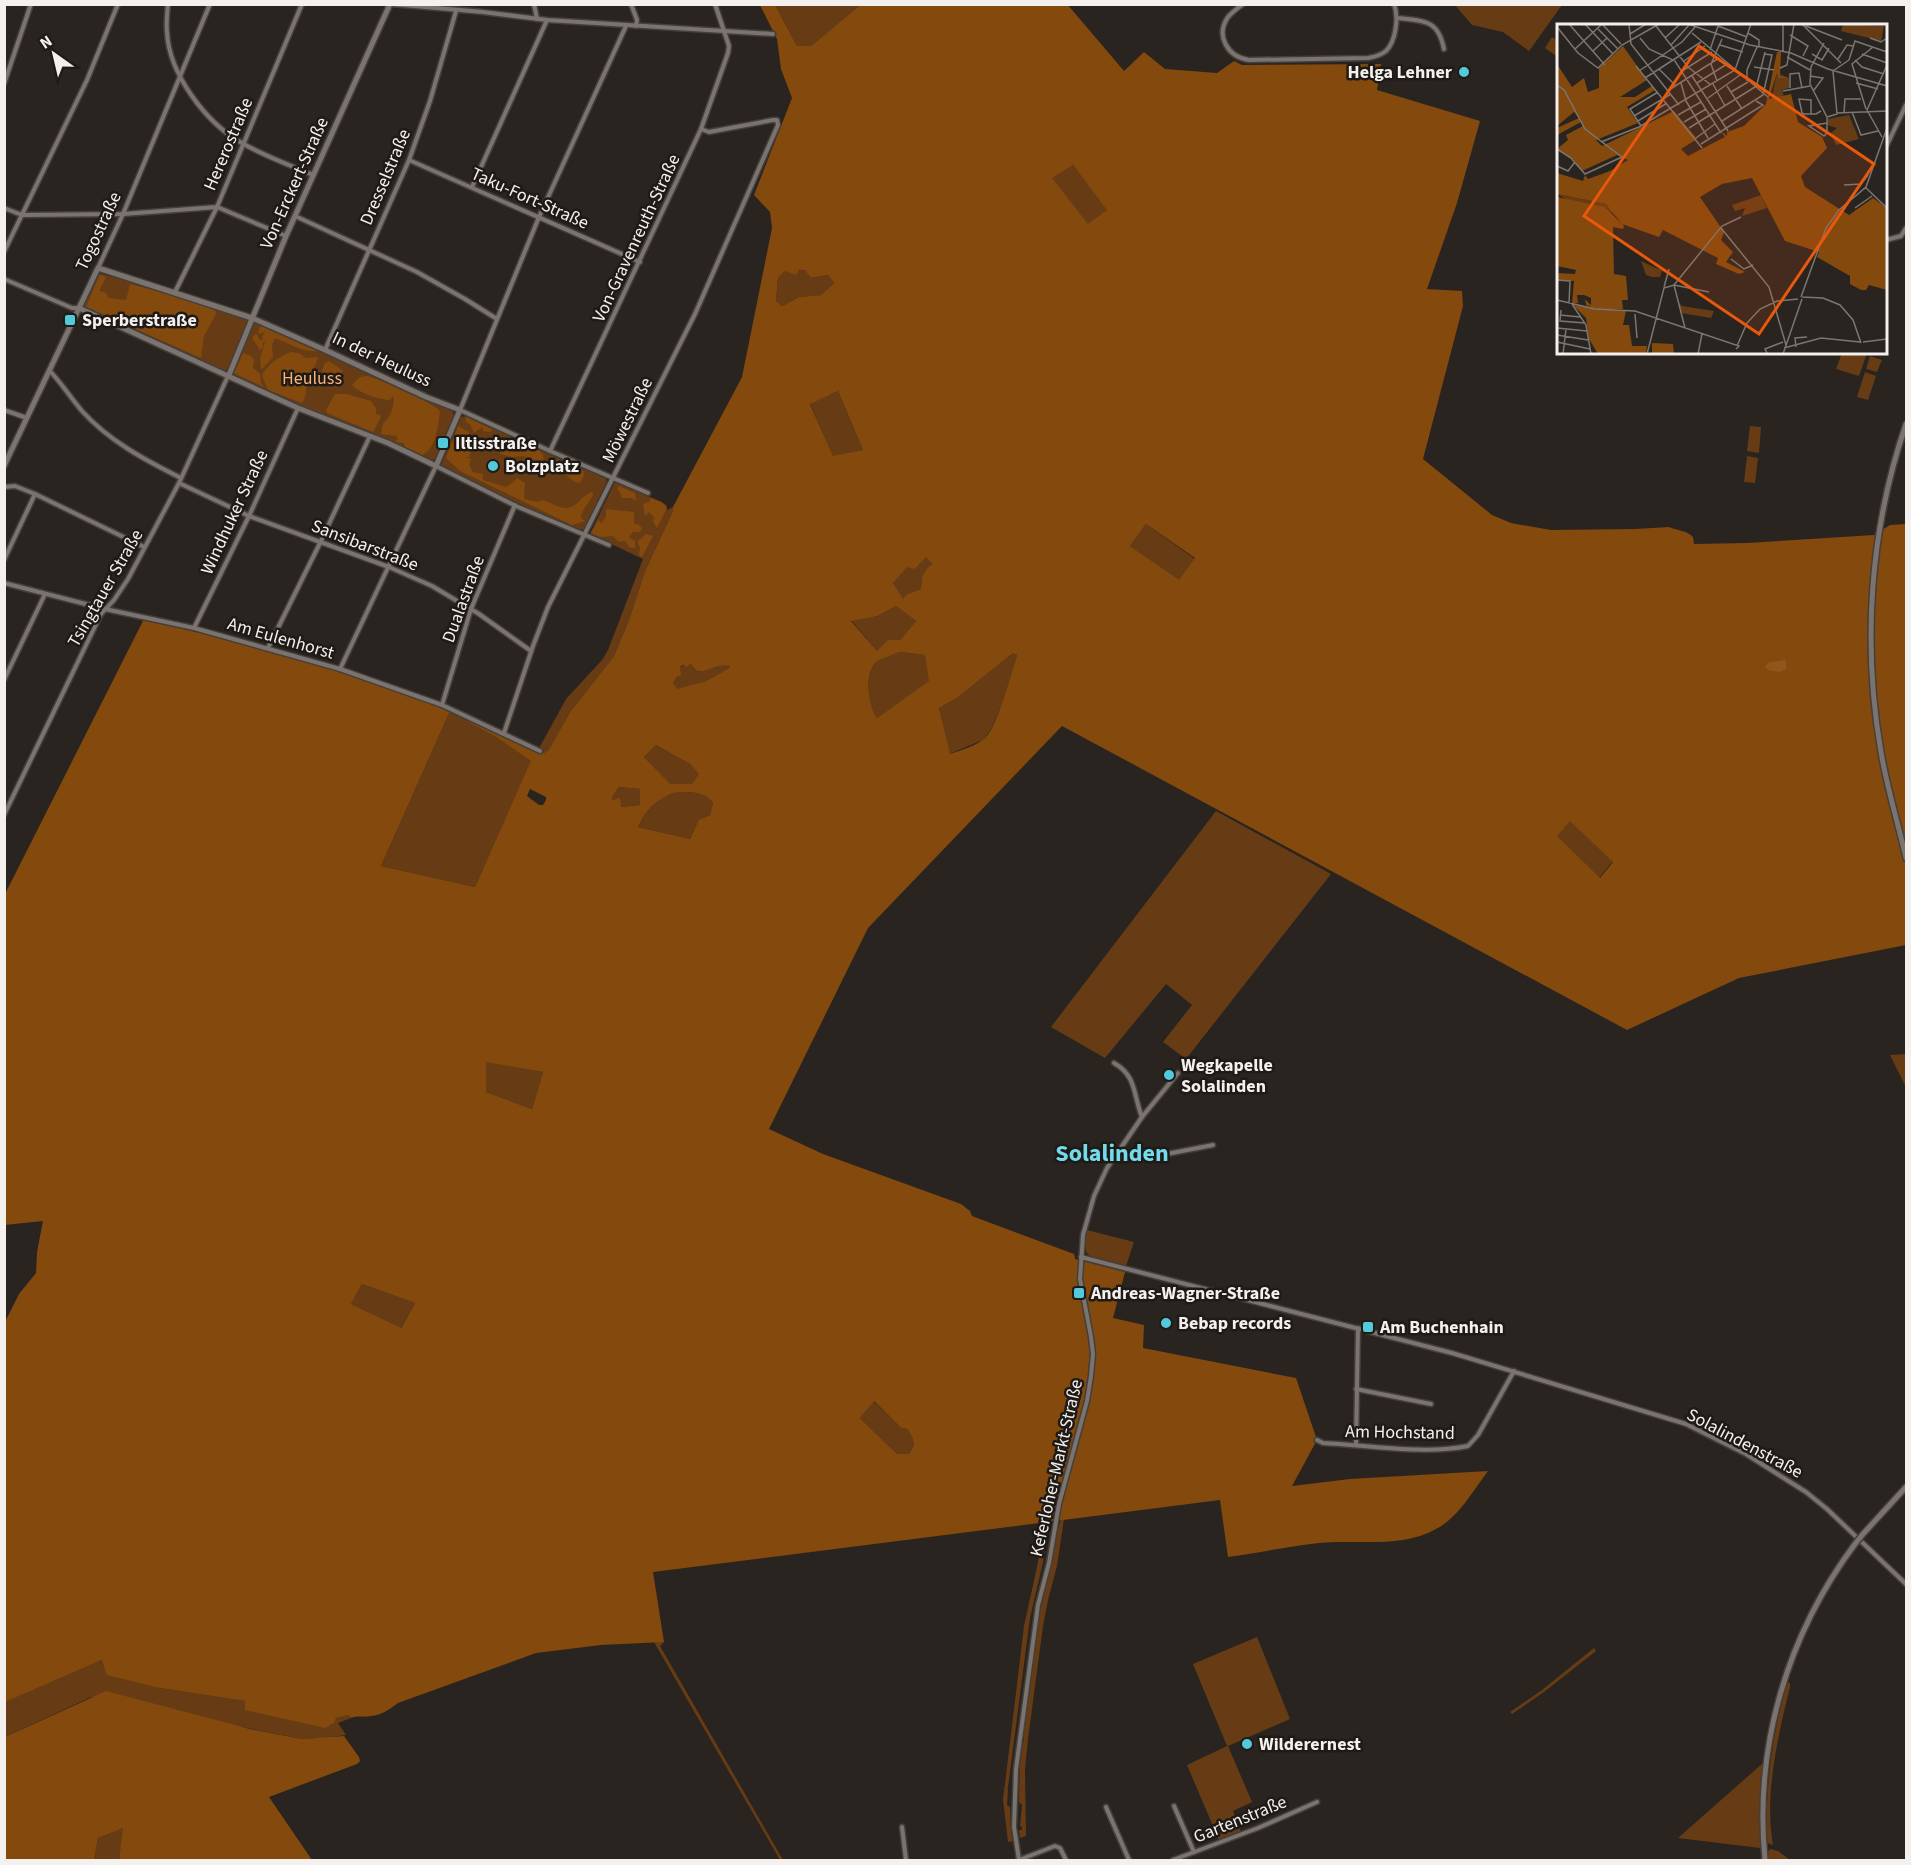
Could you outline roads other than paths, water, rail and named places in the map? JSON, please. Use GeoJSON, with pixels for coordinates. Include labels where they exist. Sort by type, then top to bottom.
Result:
{"type":"FeatureCollection","features":[{"type":"Feature","properties":{"kind":"street"},"geometry":{"type":"LineString","coordinates":[[4,84],[31,4]]}},
{"type":"Feature","properties":{"kind":"street"},"geometry":{"type":"LineString","coordinates":[[4,252],[87,80],[118,4]]}},
{"type":"Feature","properties":{"kind":"street"},"geometry":{"type":"LineString","coordinates":[[168,4],[167,32],[174,62],[180,76],[209,117],[242,144],[313,175]]}},
{"type":"Feature","properties":{"kind":"street","name":"Togostraße"},"geometry":{"type":"LineString","coordinates":[[4,466],[123,214],[210,4]]}},
{"type":"Feature","properties":{"kind":"street","name":"Hererostraße"},"geometry":{"type":"LineString","coordinates":[[175,292],[217,207],[302,4]]}},
{"type":"Feature","properties":{"kind":"street"},"geometry":{"type":"LineString","coordinates":[[391,4],[547,20],[773,34]]}},
{"type":"Feature","properties":{"kind":"street","name":"Von-Erckert-Straße"},"geometry":{"type":"LineString","coordinates":[[229,375],[286,236],[391,4]]}},
{"type":"Feature","properties":{"kind":"street"},"geometry":{"type":"LineString","coordinates":[[534,4],[537,19]]}},
{"type":"Feature","properties":{"kind":"street"},"geometry":{"type":"LineString","coordinates":[[631,4],[637,20],[636,26]]}},
{"type":"Feature","properties":{"kind":"street","name":"Von-Gravenreuth-Straße"},"geometry":{"type":"LineString","coordinates":[[550,452],[701,129],[729,46],[715,4]]}},
{"type":"Feature","properties":{"kind":"street"},"geometry":{"type":"LineString","coordinates":[[1243,4],[1227,17],[1223,38],[1229,51],[1241,59],[1249,60],[1374,57],[1383,54],[1389,47],[1397,18],[1394,4]]}},
{"type":"Feature","properties":{"kind":"street","name":"Dresselstraße"},"geometry":{"type":"LineString","coordinates":[[325,350],[409,160],[430,101],[456,11]]}},
{"type":"Feature","properties":{"kind":"street"},"geometry":{"type":"LineString","coordinates":[[1397,18],[1432,25],[1439,31],[1444,49]]}},
{"type":"Feature","properties":{"kind":"street"},"geometry":{"type":"LineString","coordinates":[[472,187],[547,20]]}},
{"type":"Feature","properties":{"kind":"street"},"geometry":{"type":"LineString","coordinates":[[340,669],[436,466],[539,217],[626,26]]}},
{"type":"Feature","properties":{"kind":"street"},"geometry":{"type":"LineString","coordinates":[[1887,145],[1906,105]]}},
{"type":"Feature","properties":{"kind":"street","name":"Möwestraße"},"geometry":{"type":"LineString","coordinates":[[504,733],[548,607],[699,304],[777,130],[777,120],[709,132],[701,129]]}},
{"type":"Feature","properties":{"kind":"street","name":"Taku-Fort-Straße"},"geometry":{"type":"LineString","coordinates":[[409,160],[640,262]]}},
{"type":"Feature","properties":{"kind":"street"},"geometry":{"type":"LineString","coordinates":[[4,208],[22,215],[123,214],[217,207],[286,236]]}},
{"type":"Feature","properties":{"kind":"street"},"geometry":{"type":"LineString","coordinates":[[295,216],[417,272],[497,319]]}},
{"type":"Feature","properties":{"kind":"street"},"geometry":{"type":"LineString","coordinates":[[1887,240],[1901,236],[1906,228]]}},
{"type":"Feature","properties":{"kind":"street","name":"In der Heuluss"},"geometry":{"type":"LineString","coordinates":[[98,268],[135,282],[175,292],[252,318],[550,452],[648,493]]}},
{"type":"Feature","properties":{"kind":"street"},"geometry":{"type":"LineString","coordinates":[[4,279],[72,308],[79,308],[298,408],[412,454],[515,505],[609,545]]}},
{"type":"Feature","properties":{"kind":"street"},"geometry":{"type":"LineString","coordinates":[[50,371],[82,411],[105,432],[136,454],[181,478]]}},
{"type":"Feature","properties":{"kind":"street","name":"Tsingtauer Straße"},"geometry":{"type":"LineString","coordinates":[[4,815],[101,614],[114,600],[179,483],[229,375]]}},
{"type":"Feature","properties":{"kind":"street","name":"Windhuker Straße"},"geometry":{"type":"LineString","coordinates":[[194,628],[249,516],[298,408]]}},
{"type":"Feature","properties":{"kind":"street"},"geometry":{"type":"LineString","coordinates":[[4,410],[27,418]]}},
{"type":"Feature","properties":{"kind":"street"},"geometry":{"type":"LineString","coordinates":[[1906,424],[1880,524],[1873,588],[1871,639],[1873,693],[1881,753],[1906,858]]}},
{"type":"Feature","properties":{"kind":"street"},"geometry":{"type":"LineString","coordinates":[[268,648],[370,436]]}},
{"type":"Feature","properties":{"kind":"street","name":"Sansibarstraße"},"geometry":{"type":"LineString","coordinates":[[179,483],[249,516],[389,567],[432,586],[471,609],[531,651]]}},
{"type":"Feature","properties":{"kind":"street"},"geometry":{"type":"LineString","coordinates":[[4,487],[15,486],[35,494],[144,547]]}},
{"type":"Feature","properties":{"kind":"street"},"geometry":{"type":"LineString","coordinates":[[4,560],[35,494]]}},
{"type":"Feature","properties":{"kind":"street","name":"Dualastraße"},"geometry":{"type":"LineString","coordinates":[[442,705],[471,609],[515,505]]}},
{"type":"Feature","properties":{"kind":"street","name":"Am Eulenhorst"},"geometry":{"type":"LineString","coordinates":[[4,583],[105,609],[194,628],[340,669],[442,705],[540,751]]}},
{"type":"Feature","properties":{"kind":"street"},"geometry":{"type":"LineString","coordinates":[[4,680],[46,593]]}},
{"type":"Feature","properties":{"kind":"street"},"geometry":{"type":"LineString","coordinates":[[1114,1064],[1125,1070],[1131,1079],[1142,1117]]}},
{"type":"Feature","properties":{"kind":"street","name":"Keferloher-Markt-Straße"},"geometry":{"type":"LineString","coordinates":[[1018,1860],[1014,1827],[1016,1769],[1038,1605],[1049,1563],[1059,1504],[1087,1401],[1091,1376],[1093,1354],[1080,1268],[1083,1235],[1094,1196],[1106,1169],[1142,1117],[1178,1073]]}},
{"type":"Feature","properties":{"kind":"street"},"geometry":{"type":"LineString","coordinates":[[1117,1153],[1127,1158],[1141,1159],[1213,1145]]}},
{"type":"Feature","properties":{"kind":"street"},"geometry":{"type":"LineString","coordinates":[[1081,1257],[1358,1328],[1514,1371]]}},
{"type":"Feature","properties":{"kind":"street"},"geometry":{"type":"LineString","coordinates":[[1356,1445],[1358,1328]]}},
{"type":"Feature","properties":{"kind":"street","name":"Solalindenstraße"},"geometry":{"type":"LineString","coordinates":[[1514,1371],[1686,1424],[1746,1454],[1806,1492],[1827,1509],[1906,1584]]}},
{"type":"Feature","properties":{"kind":"street","name":"Am Hochstand"},"geometry":{"type":"LineString","coordinates":[[1317,1440],[1323,1443],[1422,1449],[1468,1446],[1478,1435],[1514,1371]]}},
{"type":"Feature","properties":{"kind":"street"},"geometry":{"type":"LineString","coordinates":[[1356,1389],[1431,1404]]}},
{"type":"Feature","properties":{"kind":"street"},"geometry":{"type":"LineString","coordinates":[[1765,1860],[1764,1786],[1769,1742],[1779,1698],[1793,1656],[1806,1623],[1855,1544],[1884,1509],[1906,1488]]}},
{"type":"Feature","properties":{"kind":"street","name":"Gartenstraße"},"geometry":{"type":"LineString","coordinates":[[1173,1860],[1258,1828],[1317,1802]]}},
{"type":"Feature","properties":{"kind":"street"},"geometry":{"type":"LineString","coordinates":[[1174,1806],[1194,1852]]}},
{"type":"Feature","properties":{"kind":"street"},"geometry":{"type":"LineString","coordinates":[[1106,1807],[1129,1860]]}},
{"type":"Feature","properties":{"kind":"street"},"geometry":{"type":"LineString","coordinates":[[902,1827],[906,1860]]}},
{"type":"Feature","properties":{"kind":"street"},"geometry":{"type":"LineString","coordinates":[[1018,1860],[1055,1846],[1060,1848],[1066,1860]]}},
{"type":"Feature","properties":{"kind":"place","name":"Helga Lehner"},"geometry":{"type":"Point","coordinates":[1464,72]}},
{"type":"Feature","properties":{"kind":"place","name":"Sperberstraße"},"geometry":{"type":"Point","coordinates":[70,320]}},
{"type":"Feature","properties":{"kind":"place","name":"Iltisstraße"},"geometry":{"type":"Point","coordinates":[443,443]}},
{"type":"Feature","properties":{"kind":"place","name":"Bolzplatz"},"geometry":{"type":"Point","coordinates":[493,466]}},
{"type":"Feature","properties":{"kind":"place","name":"Wegkapelle Solalinden"},"geometry":{"type":"Point","coordinates":[1169,1075]}},
{"type":"Feature","properties":{"kind":"place","name":"Andreas-Wagner-Straße"},"geometry":{"type":"Point","coordinates":[1079,1293]}},
{"type":"Feature","properties":{"kind":"place","name":"Bebap records"},"geometry":{"type":"Point","coordinates":[1166,1323]}},
{"type":"Feature","properties":{"kind":"place","name":"Am Buchenhain"},"geometry":{"type":"Point","coordinates":[1368,1327]}},
{"type":"Feature","properties":{"kind":"place","name":"Wilderernest"},"geometry":{"type":"Point","coordinates":[1247,1744]}},
{"type":"Feature","properties":{"kind":"district","name":"Solalinden"},"geometry":{"type":"Point","coordinates":[1112,1153]}},
{"type":"Feature","properties":{"kind":"park label","name":"Heuluss"},"geometry":{"type":"Point","coordinates":[312,378]}}]}
